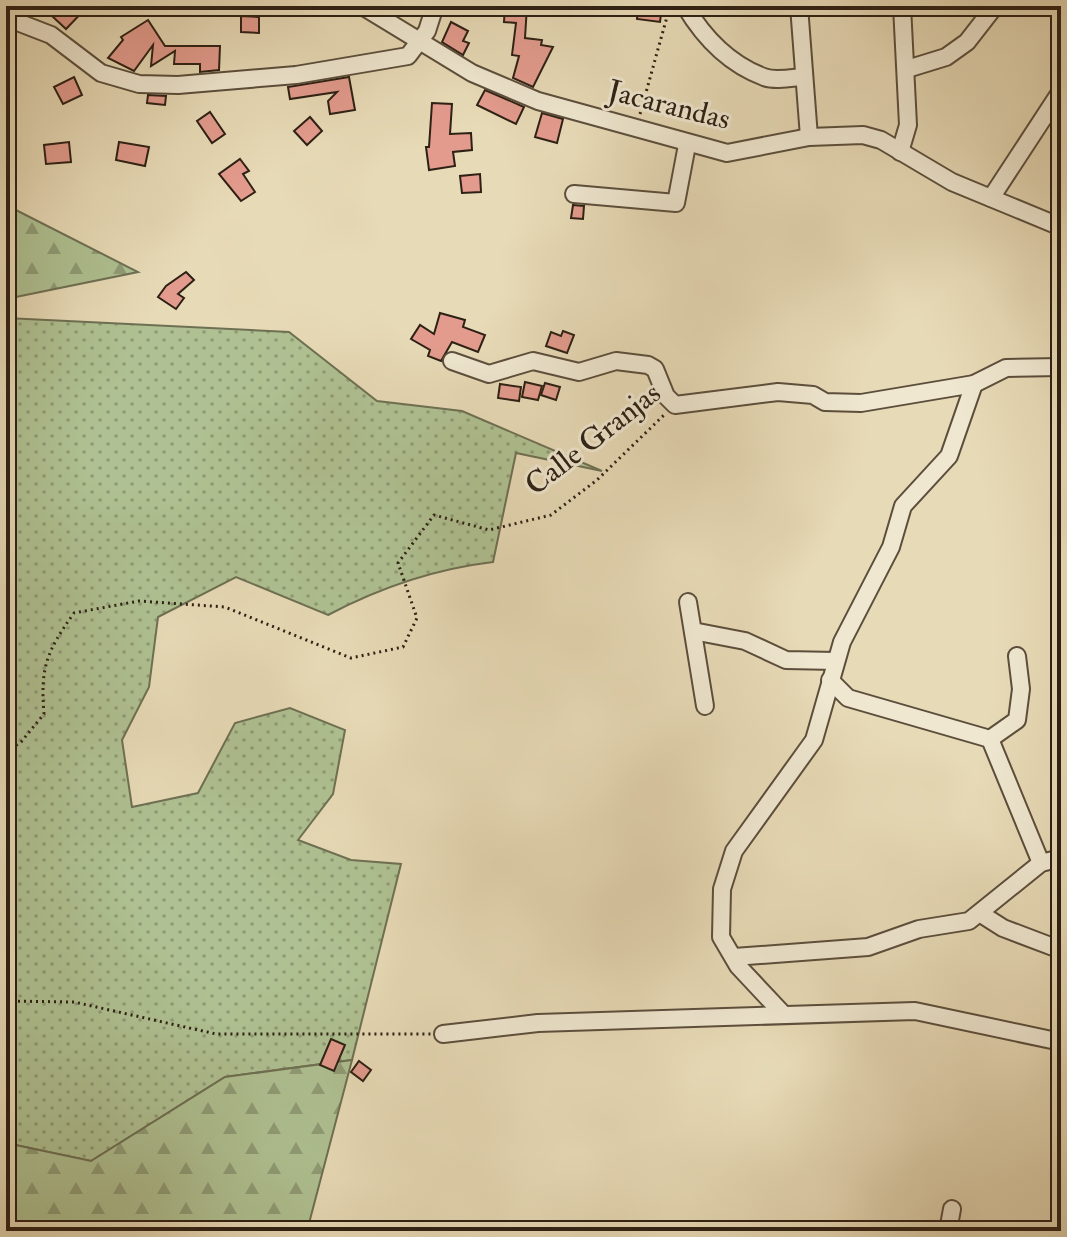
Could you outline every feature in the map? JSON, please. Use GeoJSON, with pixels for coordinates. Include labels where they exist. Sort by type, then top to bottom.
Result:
{"type":"FeatureCollection","features":[{"type":"Feature","properties":{"kind":"street","name":"Jacarandas"},"geometry":{"type":"LineString","coordinates":[[362,6],[472,73],[538,101],[637,126],[687,145],[727,153],[809,137],[863,135],[952,182],[1061,227]]}},
{"type":"Feature","properties":{"kind":"street"},"geometry":{"type":"LineString","coordinates":[[20,23],[51,35],[101,73],[139,84],[178,85],[296,75],[408,56],[421,43],[435,6]]}},
{"type":"Feature","properties":{"kind":"street"},"geometry":{"type":"LineString","coordinates":[[685,6],[699,29],[725,56],[766,78],[802,77]]}},
{"type":"Feature","properties":{"kind":"street"},"geometry":{"type":"LineString","coordinates":[[799,6],[802,77],[809,137]]}},
{"type":"Feature","properties":{"kind":"street"},"geometry":{"type":"LineString","coordinates":[[900,152],[908,125],[902,6]]}},
{"type":"Feature","properties":{"kind":"street"},"geometry":{"type":"LineString","coordinates":[[907,69],[946,57],[967,42],[995,6]]}},
{"type":"Feature","properties":{"kind":"street"},"geometry":{"type":"LineString","coordinates":[[991,198],[1061,91]]}},
{"type":"Feature","properties":{"kind":"street"},"geometry":{"type":"LineString","coordinates":[[574,194],[676,203],[687,145]]}},
{"type":"Feature","properties":{"kind":"street"},"geometry":{"type":"LineString","coordinates":[[452,361],[489,374],[533,361],[579,372],[616,361],[648,365],[655,369],[666,396],[675,405]]}},
{"type":"Feature","properties":{"kind":"street","name":"Calle Granjas"},"geometry":{"type":"LineString","coordinates":[[675,405],[778,392],[813,395],[825,402],[861,403],[974,384],[1006,368],[1061,367]]}},
{"type":"Feature","properties":{"kind":"street"},"geometry":{"type":"LineString","coordinates":[[784,1015],[738,966],[721,937],[722,889],[734,851],[814,740],[842,642],[891,547],[903,506],[949,456],[974,384]]}},
{"type":"Feature","properties":{"kind":"street"},"geometry":{"type":"LineString","coordinates":[[688,602],[705,706]]}},
{"type":"Feature","properties":{"kind":"street"},"geometry":{"type":"LineString","coordinates":[[693,631],[745,641],[786,660],[836,661]]}},
{"type":"Feature","properties":{"kind":"street"},"geometry":{"type":"LineString","coordinates":[[990,739],[1017,720],[1021,689],[1017,656]]}},
{"type":"Feature","properties":{"kind":"street"},"geometry":{"type":"LineString","coordinates":[[830,680],[848,698],[990,739]]}},
{"type":"Feature","properties":{"kind":"street"},"geometry":{"type":"LineString","coordinates":[[990,739],[1041,863]]}},
{"type":"Feature","properties":{"kind":"street"},"geometry":{"type":"LineString","coordinates":[[734,957],[868,947],[919,929],[969,921],[1041,863],[1061,858]]}},
{"type":"Feature","properties":{"kind":"street"},"geometry":{"type":"LineString","coordinates":[[981,914],[1003,928],[1061,950]]}},
{"type":"Feature","properties":{"kind":"street"},"geometry":{"type":"LineString","coordinates":[[443,1034],[538,1023],[915,1011],[1061,1042]]}},
{"type":"Feature","properties":{"kind":"street"},"geometry":{"type":"LineString","coordinates":[[948,1231],[952,1209]]}},
{"type":"Feature","properties":{"kind":"path"},"geometry":{"type":"LineString","coordinates":[[637,126],[670,6]]}},
{"type":"Feature","properties":{"kind":"path","name":"Calle Granjas"},"geometry":{"type":"LineString","coordinates":[[6,752],[21,742],[44,714],[41,683],[49,648],[74,613],[139,601],[225,607],[351,658],[403,647],[417,618],[398,563],[434,515],[489,530],[551,515],[597,480],[639,436],[675,405]]}},
{"type":"Feature","properties":{"kind":"path"},"geometry":{"type":"LineString","coordinates":[[6,1001],[74,1002],[216,1034],[443,1034]]}},
{"type":"Feature","properties":{"kind":"green space"},"geometry":{"type":"Polygon","coordinates":[[[6,205],[138,272],[6,299],[6,205]]]}},
{"type":"Feature","properties":{"kind":"green space"},"geometry":{"type":"Polygon","coordinates":[[[6,318],[289,332],[377,401],[462,411],[602,471],[516,453],[493,562],[450,569],[408,581],[328,615],[236,577],[158,617],[149,687],[122,740],[132,807],[198,793],[235,723],[290,708],[345,730],[333,794],[298,840],[351,860],[401,864],[352,1060],[225,1077],[91,1161],[6,1143],[6,318]]]}},
{"type":"Feature","properties":{"kind":"green space"},"geometry":{"type":"Polygon","coordinates":[[[352,1060],[307,1231],[6,1231],[6,1143],[91,1161],[225,1077],[352,1060]]]}},
{"type":"Feature","properties":{"kind":"building"},"geometry":{"type":"Polygon","coordinates":[[[62,6],[88,6],[66,29],[52,16],[62,6]]]}},
{"type":"Feature","properties":{"kind":"building"},"geometry":{"type":"Polygon","coordinates":[[[505,6],[527,6],[525,38],[542,40],[541,45],[553,47],[533,87],[513,78],[519,56],[512,55],[516,23],[504,22],[505,6]]]}},
{"type":"Feature","properties":{"kind":"building"},"geometry":{"type":"Polygon","coordinates":[[[638,6],[662,6],[660,22],[637,19],[638,6]]]}},
{"type":"Feature","properties":{"kind":"building"},"geometry":{"type":"Polygon","coordinates":[[[241,16],[259,17],[259,33],[241,32],[241,16]]]}},
{"type":"Feature","properties":{"kind":"building"},"geometry":{"type":"Polygon","coordinates":[[[148,20],[165,46],[220,46],[219,70],[200,72],[200,64],[174,64],[175,51],[151,66],[153,45],[134,71],[108,58],[123,40],[121,37],[148,20]]]}},
{"type":"Feature","properties":{"kind":"building"},"geometry":{"type":"Polygon","coordinates":[[[451,22],[468,31],[463,41],[469,43],[463,55],[442,42],[451,22]]]}},
{"type":"Feature","properties":{"kind":"building"},"geometry":{"type":"Polygon","coordinates":[[[74,77],[82,95],[63,104],[54,87],[74,77]]]}},
{"type":"Feature","properties":{"kind":"building"},"geometry":{"type":"Polygon","coordinates":[[[349,77],[355,110],[330,114],[328,101],[337,92],[290,99],[288,87],[349,77]]]}},
{"type":"Feature","properties":{"kind":"building"},"geometry":{"type":"Polygon","coordinates":[[[485,90],[524,107],[516,124],[477,105],[485,90]]]}},
{"type":"Feature","properties":{"kind":"building"},"geometry":{"type":"Polygon","coordinates":[[[148,95],[166,96],[165,105],[147,103],[148,95]]]}},
{"type":"Feature","properties":{"kind":"building"},"geometry":{"type":"Polygon","coordinates":[[[432,103],[452,104],[450,134],[471,133],[472,150],[453,152],[455,166],[429,170],[426,147],[429,147],[432,103]]]}},
{"type":"Feature","properties":{"kind":"building"},"geometry":{"type":"Polygon","coordinates":[[[210,112],[225,134],[212,143],[197,121],[210,112]]]}},
{"type":"Feature","properties":{"kind":"building"},"geometry":{"type":"Polygon","coordinates":[[[542,113],[563,119],[557,143],[535,137],[542,113]]]}},
{"type":"Feature","properties":{"kind":"building"},"geometry":{"type":"Polygon","coordinates":[[[310,117],[322,131],[307,145],[294,131],[310,117]]]}},
{"type":"Feature","properties":{"kind":"building"},"geometry":{"type":"Polygon","coordinates":[[[69,142],[71,162],[46,164],[44,145],[69,142]]]}},
{"type":"Feature","properties":{"kind":"building"},"geometry":{"type":"Polygon","coordinates":[[[119,142],[149,147],[145,166],[116,160],[119,142]]]}},
{"type":"Feature","properties":{"kind":"building"},"geometry":{"type":"Polygon","coordinates":[[[240,159],[249,171],[243,174],[255,192],[241,201],[219,174],[240,159]]]}},
{"type":"Feature","properties":{"kind":"building"},"geometry":{"type":"Polygon","coordinates":[[[480,174],[481,192],[462,193],[460,176],[480,174]]]}},
{"type":"Feature","properties":{"kind":"building"},"geometry":{"type":"Polygon","coordinates":[[[573,205],[584,206],[583,219],[571,218],[573,205]]]}},
{"type":"Feature","properties":{"kind":"building"},"geometry":{"type":"Polygon","coordinates":[[[186,272],[194,280],[178,294],[184,298],[176,309],[158,297],[166,286],[186,272]]]}},
{"type":"Feature","properties":{"kind":"building"},"geometry":{"type":"Polygon","coordinates":[[[440,313],[465,320],[463,327],[485,335],[478,352],[452,342],[441,361],[428,356],[430,350],[411,339],[420,325],[434,334],[440,313]]]}},
{"type":"Feature","properties":{"kind":"building"},"geometry":{"type":"Polygon","coordinates":[[[563,331],[574,335],[567,353],[546,346],[551,332],[561,336],[563,331]]]}},
{"type":"Feature","properties":{"kind":"building"},"geometry":{"type":"Polygon","coordinates":[[[525,382],[542,386],[538,400],[522,397],[525,382]]]}},
{"type":"Feature","properties":{"kind":"building"},"geometry":{"type":"Polygon","coordinates":[[[545,383],[560,387],[556,400],[541,395],[545,383]]]}},
{"type":"Feature","properties":{"kind":"building"},"geometry":{"type":"Polygon","coordinates":[[[500,384],[521,387],[519,401],[498,398],[500,384]]]}},
{"type":"Feature","properties":{"kind":"building"},"geometry":{"type":"Polygon","coordinates":[[[331,1039],[345,1045],[334,1071],[320,1065],[331,1039]]]}},
{"type":"Feature","properties":{"kind":"building"},"geometry":{"type":"Polygon","coordinates":[[[359,1061],[371,1070],[363,1081],[351,1072],[359,1061]]]}}]}
